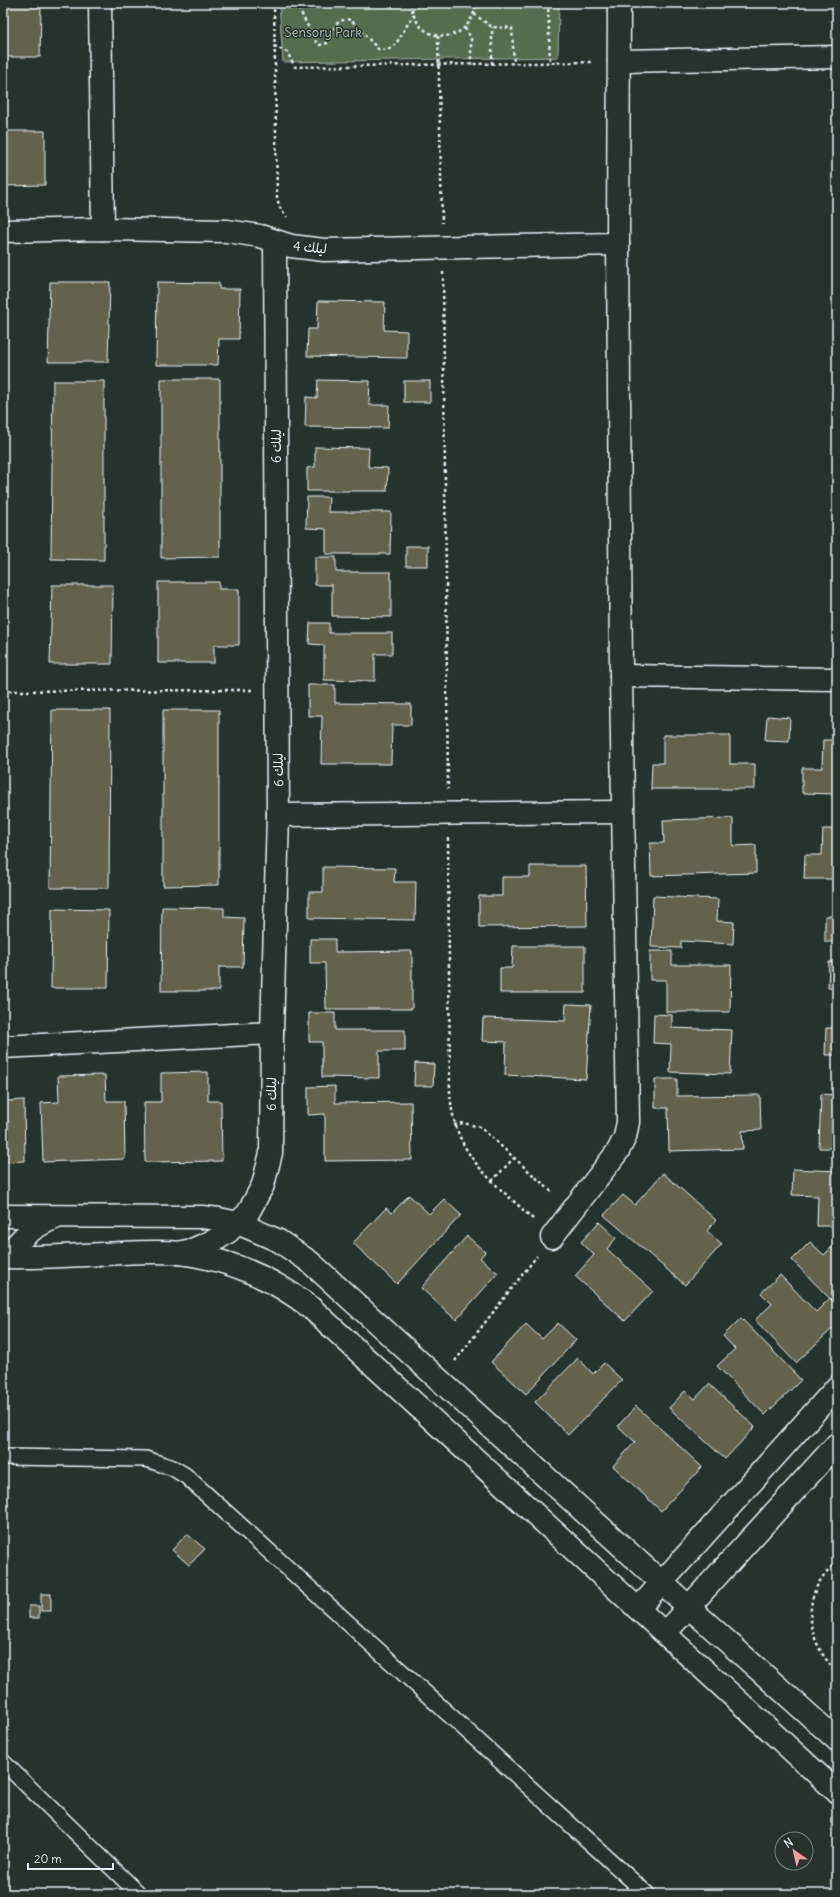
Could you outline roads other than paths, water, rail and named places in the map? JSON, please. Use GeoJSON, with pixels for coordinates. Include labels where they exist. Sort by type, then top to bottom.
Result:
{"type":"FeatureCollection","features":[{"type":"Feature","properties":{"kind":"street"},"geometry":{"type":"LineString","coordinates":[[100,3],[103,229]]}},
{"type":"Feature","properties":{"kind":"street"},"geometry":{"type":"LineString","coordinates":[[552,1237],[618,1151],[625,1137],[628,1122],[622,812],[618,244],[619,3]]}},
{"type":"Feature","properties":{"kind":"street"},"geometry":{"type":"LineString","coordinates":[[619,61],[837,57]]}},
{"type":"Feature","properties":{"kind":"street","name":"ليلك 4"},"geometry":{"type":"LineString","coordinates":[[3,230],[103,229],[227,231],[260,236],[291,246],[324,250],[618,244]]}},
{"type":"Feature","properties":{"kind":"street","name":"ليلك 6"},"geometry":{"type":"LineString","coordinates":[[178,1253],[205,1245],[228,1232],[248,1213],[257,1199],[268,1170],[271,1153],[272,1033],[278,815],[275,241]]}},
{"type":"Feature","properties":{"kind":"street"},"geometry":{"type":"LineString","coordinates":[[621,676],[837,679]]}},
{"type":"Feature","properties":{"kind":"street"},"geometry":{"type":"LineString","coordinates":[[278,815],[622,812]]}},
{"type":"Feature","properties":{"kind":"street"},"geometry":{"type":"LineString","coordinates":[[3,1047],[272,1033]]}},
{"type":"Feature","properties":{"kind":"street"},"geometry":{"type":"LineString","coordinates":[[3,1216],[202,1217],[238,1223],[279,1241],[310,1262],[661,1582],[837,1740]]}},
{"type":"Feature","properties":{"kind":"street"},"geometry":{"type":"LineString","coordinates":[[5,1257],[23,1236],[33,1228],[58,1216]]}},
{"type":"Feature","properties":{"kind":"street"},"geometry":{"type":"LineString","coordinates":[[5,1257],[153,1252],[178,1253],[228,1262],[273,1282],[292,1294],[310,1307],[837,1792]]}},
{"type":"Feature","properties":{"kind":"street"},"geometry":{"type":"LineString","coordinates":[[638,1609],[837,1387]]}},
{"type":"Feature","properties":{"kind":"street"},"geometry":{"type":"LineString","coordinates":[[665,1633],[837,1444]]}},
{"type":"Feature","properties":{"kind":"lane"},"geometry":{"type":"LineString","coordinates":[[3,1458],[146,1459],[173,1468],[186,1476],[647,1894]]}},
{"type":"Feature","properties":{"kind":"lane"},"geometry":{"type":"LineString","coordinates":[[3,1762],[139,1894]]}},
{"type":"Feature","properties":{"kind":"park label","name":"Sensory Park"},"geometry":{"type":"Point","coordinates":[323,32]}}]}
